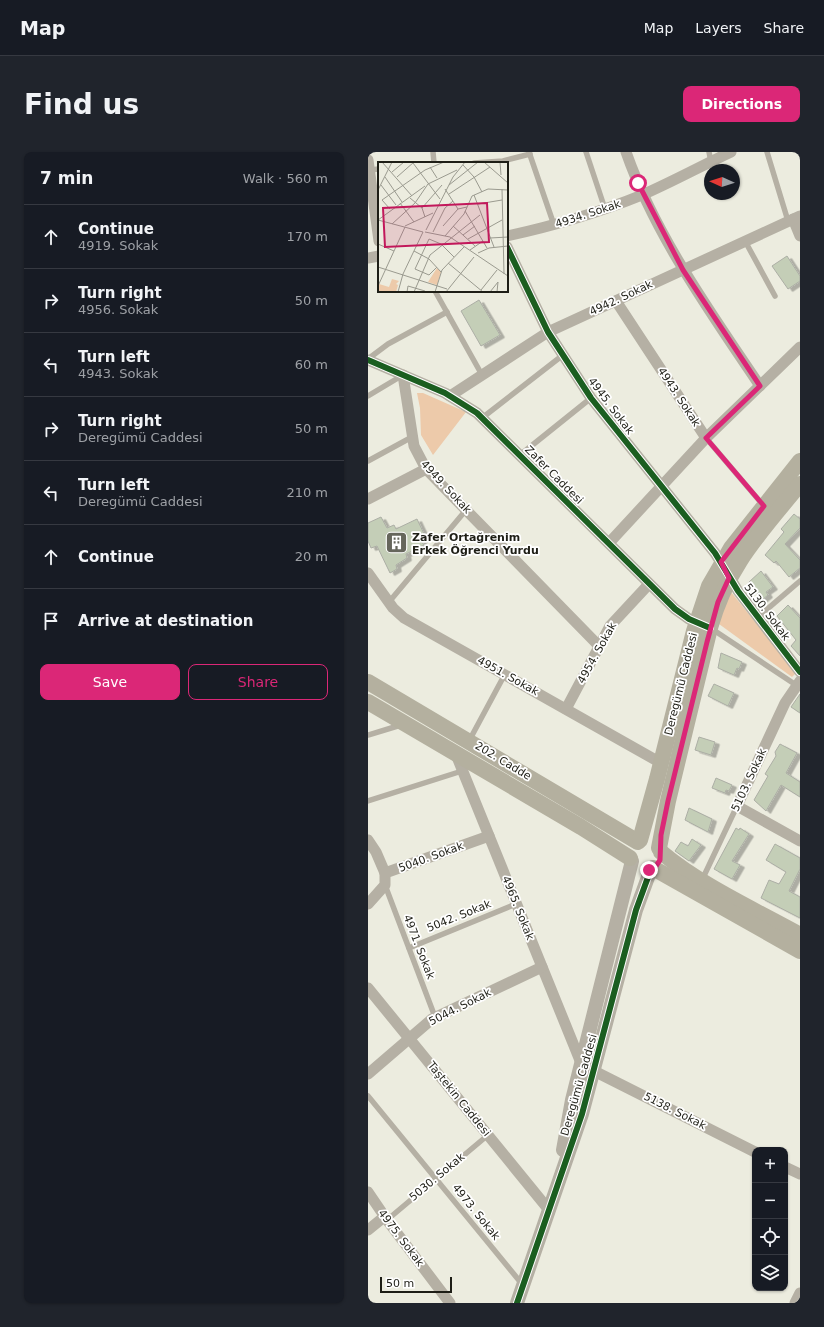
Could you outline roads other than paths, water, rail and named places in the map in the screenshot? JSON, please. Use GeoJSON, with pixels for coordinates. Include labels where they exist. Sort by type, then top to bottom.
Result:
{"type":"FeatureCollection","features":[{"type":"Feature","properties":{"kind":"main road","name":"Deregümü Caddesi"},"geometry":{"type":"LineString","coordinates":[[660,850],[668,801],[703,625],[709,586],[721,562],[800,461]]}},
{"type":"Feature","properties":{"kind":"main road","name":"Deregümü Caddesi"},"geometry":{"type":"LineString","coordinates":[[639,841],[703,625],[729,578],[753,542],[800,484]]}},
{"type":"Feature","properties":{"kind":"main road","name":"202. Cadde"},"geometry":{"type":"LineString","coordinates":[[368,682],[639,841]]}},
{"type":"Feature","properties":{"kind":"main road","name":"202. Cadde"},"geometry":{"type":"LineString","coordinates":[[368,702],[582,827],[631,860]]}},
{"type":"Feature","properties":{"kind":"main road"},"geometry":{"type":"LineString","coordinates":[[800,935],[678,865],[650,840],[639,841],[631,848],[631,860],[637,868],[642,870],[652,869],[800,951]]}},
{"type":"Feature","properties":{"kind":"main road"},"geometry":{"type":"LineString","coordinates":[[652,869],[660,860],[660,850]]}},
{"type":"Feature","properties":{"kind":"street"},"geometry":{"type":"LineString","coordinates":[[626,152],[643,194],[683,270],[760,386]]}},
{"type":"Feature","properties":{"kind":"street","name":"4934. Sokak"},"geometry":{"type":"LineString","coordinates":[[508,236],[554,225],[605,209],[643,194],[710,157],[731,152]]}},
{"type":"Feature","properties":{"kind":"street"},"geometry":{"type":"LineString","coordinates":[[372,166],[371,201],[378,236]]}},
{"type":"Feature","properties":{"kind":"street"},"geometry":{"type":"LineString","coordinates":[[794,219],[800,236]]}},
{"type":"Feature","properties":{"kind":"street","name":"4942. Sokak"},"geometry":{"type":"LineString","coordinates":[[450,396],[548,332],[794,219]]}},
{"type":"Feature","properties":{"kind":"street","name":"4945. Sokak"},"geometry":{"type":"LineString","coordinates":[[508,249],[548,332],[591,398],[721,562]]}},
{"type":"Feature","properties":{"kind":"street"},"geometry":{"type":"LineString","coordinates":[[368,258],[378,256]]}},
{"type":"Feature","properties":{"kind":"street","name":"4943. Sokak"},"geometry":{"type":"LineString","coordinates":[[616,301],[706,438]]}},
{"type":"Feature","properties":{"kind":"street"},"geometry":{"type":"LineString","coordinates":[[609,543],[706,438],[800,347]]}},
{"type":"Feature","properties":{"kind":"street","name":"Zafer Caddesi"},"geometry":{"type":"LineString","coordinates":[[368,360],[450,396],[482,418],[682,615],[703,625]]}},
{"type":"Feature","properties":{"kind":"street","name":"4949. Sokak"},"geometry":{"type":"LineString","coordinates":[[403,375],[416,454],[426,469],[599,646]]}},
{"type":"Feature","properties":{"kind":"street"},"geometry":{"type":"LineString","coordinates":[[368,499],[426,469]]}},
{"type":"Feature","properties":{"kind":"street","name":"5130. Sokak"},"geometry":{"type":"LineString","coordinates":[[721,562],[729,578],[800,672]]}},
{"type":"Feature","properties":{"kind":"street","name":"4951. Sokak"},"geometry":{"type":"LineString","coordinates":[[368,575],[389,602],[404,618],[661,763]]}},
{"type":"Feature","properties":{"kind":"street","name":"4954. Sokak"},"geometry":{"type":"LineString","coordinates":[[566,709],[610,626],[649,584]]}},
{"type":"Feature","properties":{"kind":"street","name":"5103. Sokak"},"geometry":{"type":"LineString","coordinates":[[737,806],[785,703],[798,683]]}},
{"type":"Feature","properties":{"kind":"street","name":"4965. Sokak"},"geometry":{"type":"LineString","coordinates":[[455,752],[581,1063]]}},
{"type":"Feature","properties":{"kind":"street"},"geometry":{"type":"LineString","coordinates":[[737,806],[799,839]]}},
{"type":"Feature","properties":{"kind":"street","name":"5040. Sokak"},"geometry":{"type":"LineString","coordinates":[[385,885],[385,873],[489,836]]}},
{"type":"Feature","properties":{"kind":"street"},"geometry":{"type":"LineString","coordinates":[[368,840],[376,852],[385,873]]}},
{"type":"Feature","properties":{"kind":"street","name":"Deregümü Caddesi"},"geometry":{"type":"LineString","coordinates":[[559,1178],[566,1125],[631,860]]}},
{"type":"Feature","properties":{"kind":"street","name":"Deregümü Caddesi"},"geometry":{"type":"LineString","coordinates":[[517,1303],[594,1071],[636,910],[652,869]]}},
{"type":"Feature","properties":{"kind":"street"},"geometry":{"type":"LineString","coordinates":[[369,901],[385,885]]}},
{"type":"Feature","properties":{"kind":"street","name":"5044. Sokak"},"geometry":{"type":"LineString","coordinates":[[368,1074],[435,1017],[542,967]]}},
{"type":"Feature","properties":{"kind":"street","name":"Taştekin Caddesi"},"geometry":{"type":"LineString","coordinates":[[368,988],[549,1210]]}},
{"type":"Feature","properties":{"kind":"street","name":"5138. Sokak"},"geometry":{"type":"LineString","coordinates":[[594,1071],[752,1150]]}},
{"type":"Feature","properties":{"kind":"street"},"geometry":{"type":"LineString","coordinates":[[788,1168],[800,1174]]}},
{"type":"Feature","properties":{"kind":"street","name":"4975. Sokak"},"geometry":{"type":"LineString","coordinates":[[368,1192],[385,1218],[450,1303]]}},
{"type":"Feature","properties":{"kind":"street","name":"5030. Sokak"},"geometry":{"type":"LineString","coordinates":[[368,1230],[385,1218]]}},
{"type":"Feature","properties":{"kind":"street"},"geometry":{"type":"LineString","coordinates":[[795,1303],[800,1293]]}},
{"type":"Feature","properties":{"kind":"lane"},"geometry":{"type":"LineString","coordinates":[[433,152],[434,162]]}},
{"type":"Feature","properties":{"kind":"lane"},"geometry":{"type":"LineString","coordinates":[[586,152],[605,209]]}},
{"type":"Feature","properties":{"kind":"lane"},"geometry":{"type":"LineString","coordinates":[[767,152],[794,219]]}},
{"type":"Feature","properties":{"kind":"lane"},"geometry":{"type":"LineString","coordinates":[[488,162],[503,161],[530,153],[554,225]]}},
{"type":"Feature","properties":{"kind":"lane"},"geometry":{"type":"LineString","coordinates":[[745,241],[775,296]]}},
{"type":"Feature","properties":{"kind":"lane"},"geometry":{"type":"LineString","coordinates":[[436,292],[482,375]]}},
{"type":"Feature","properties":{"kind":"lane"},"geometry":{"type":"LineString","coordinates":[[368,360],[388,344],[447,312]]}},
{"type":"Feature","properties":{"kind":"lane"},"geometry":{"type":"LineString","coordinates":[[482,418],[563,355]]}},
{"type":"Feature","properties":{"kind":"lane"},"geometry":{"type":"LineString","coordinates":[[368,396],[403,375]]}},
{"type":"Feature","properties":{"kind":"lane"},"geometry":{"type":"LineString","coordinates":[[520,455],[591,398]]}},
{"type":"Feature","properties":{"kind":"lane"},"geometry":{"type":"LineString","coordinates":[[368,461],[412,437]]}},
{"type":"Feature","properties":{"kind":"lane","name":"4943. Sokak"},"geometry":{"type":"LineString","coordinates":[[706,438],[764,506]]}},
{"type":"Feature","properties":{"kind":"lane"},"geometry":{"type":"LineString","coordinates":[[389,602],[466,510]]}},
{"type":"Feature","properties":{"kind":"lane"},"geometry":{"type":"LineString","coordinates":[[758,617],[800,581]]}},
{"type":"Feature","properties":{"kind":"lane"},"geometry":{"type":"LineString","coordinates":[[703,625],[726,637],[798,683]]}},
{"type":"Feature","properties":{"kind":"lane"},"geometry":{"type":"LineString","coordinates":[[469,741],[504,674]]}},
{"type":"Feature","properties":{"kind":"lane"},"geometry":{"type":"LineString","coordinates":[[368,735],[405,724]]}},
{"type":"Feature","properties":{"kind":"lane"},"geometry":{"type":"LineString","coordinates":[[368,800],[462,771]]}},
{"type":"Feature","properties":{"kind":"lane","name":"5103. Sokak"},"geometry":{"type":"LineString","coordinates":[[702,880],[737,806]]}},
{"type":"Feature","properties":{"kind":"lane","name":"4971. Sokak"},"geometry":{"type":"LineString","coordinates":[[385,885],[435,1017]]}},
{"type":"Feature","properties":{"kind":"lane","name":"5042. Sokak"},"geometry":{"type":"LineString","coordinates":[[409,948],[516,904]]}},
{"type":"Feature","properties":{"kind":"lane","name":"4973. Sokak"},"geometry":{"type":"LineString","coordinates":[[368,1096],[523,1285]]}},
{"type":"Feature","properties":{"kind":"lane","name":"5030. Sokak"},"geometry":{"type":"LineString","coordinates":[[385,1218],[436,1179],[488,1135]]}},
{"type":"Feature","properties":{"kind":"place","name":"Zafer Ortağrenim Erkek Öğrenci Yurdu"},"geometry":{"type":"Point","coordinates":[396,543]}}]}
